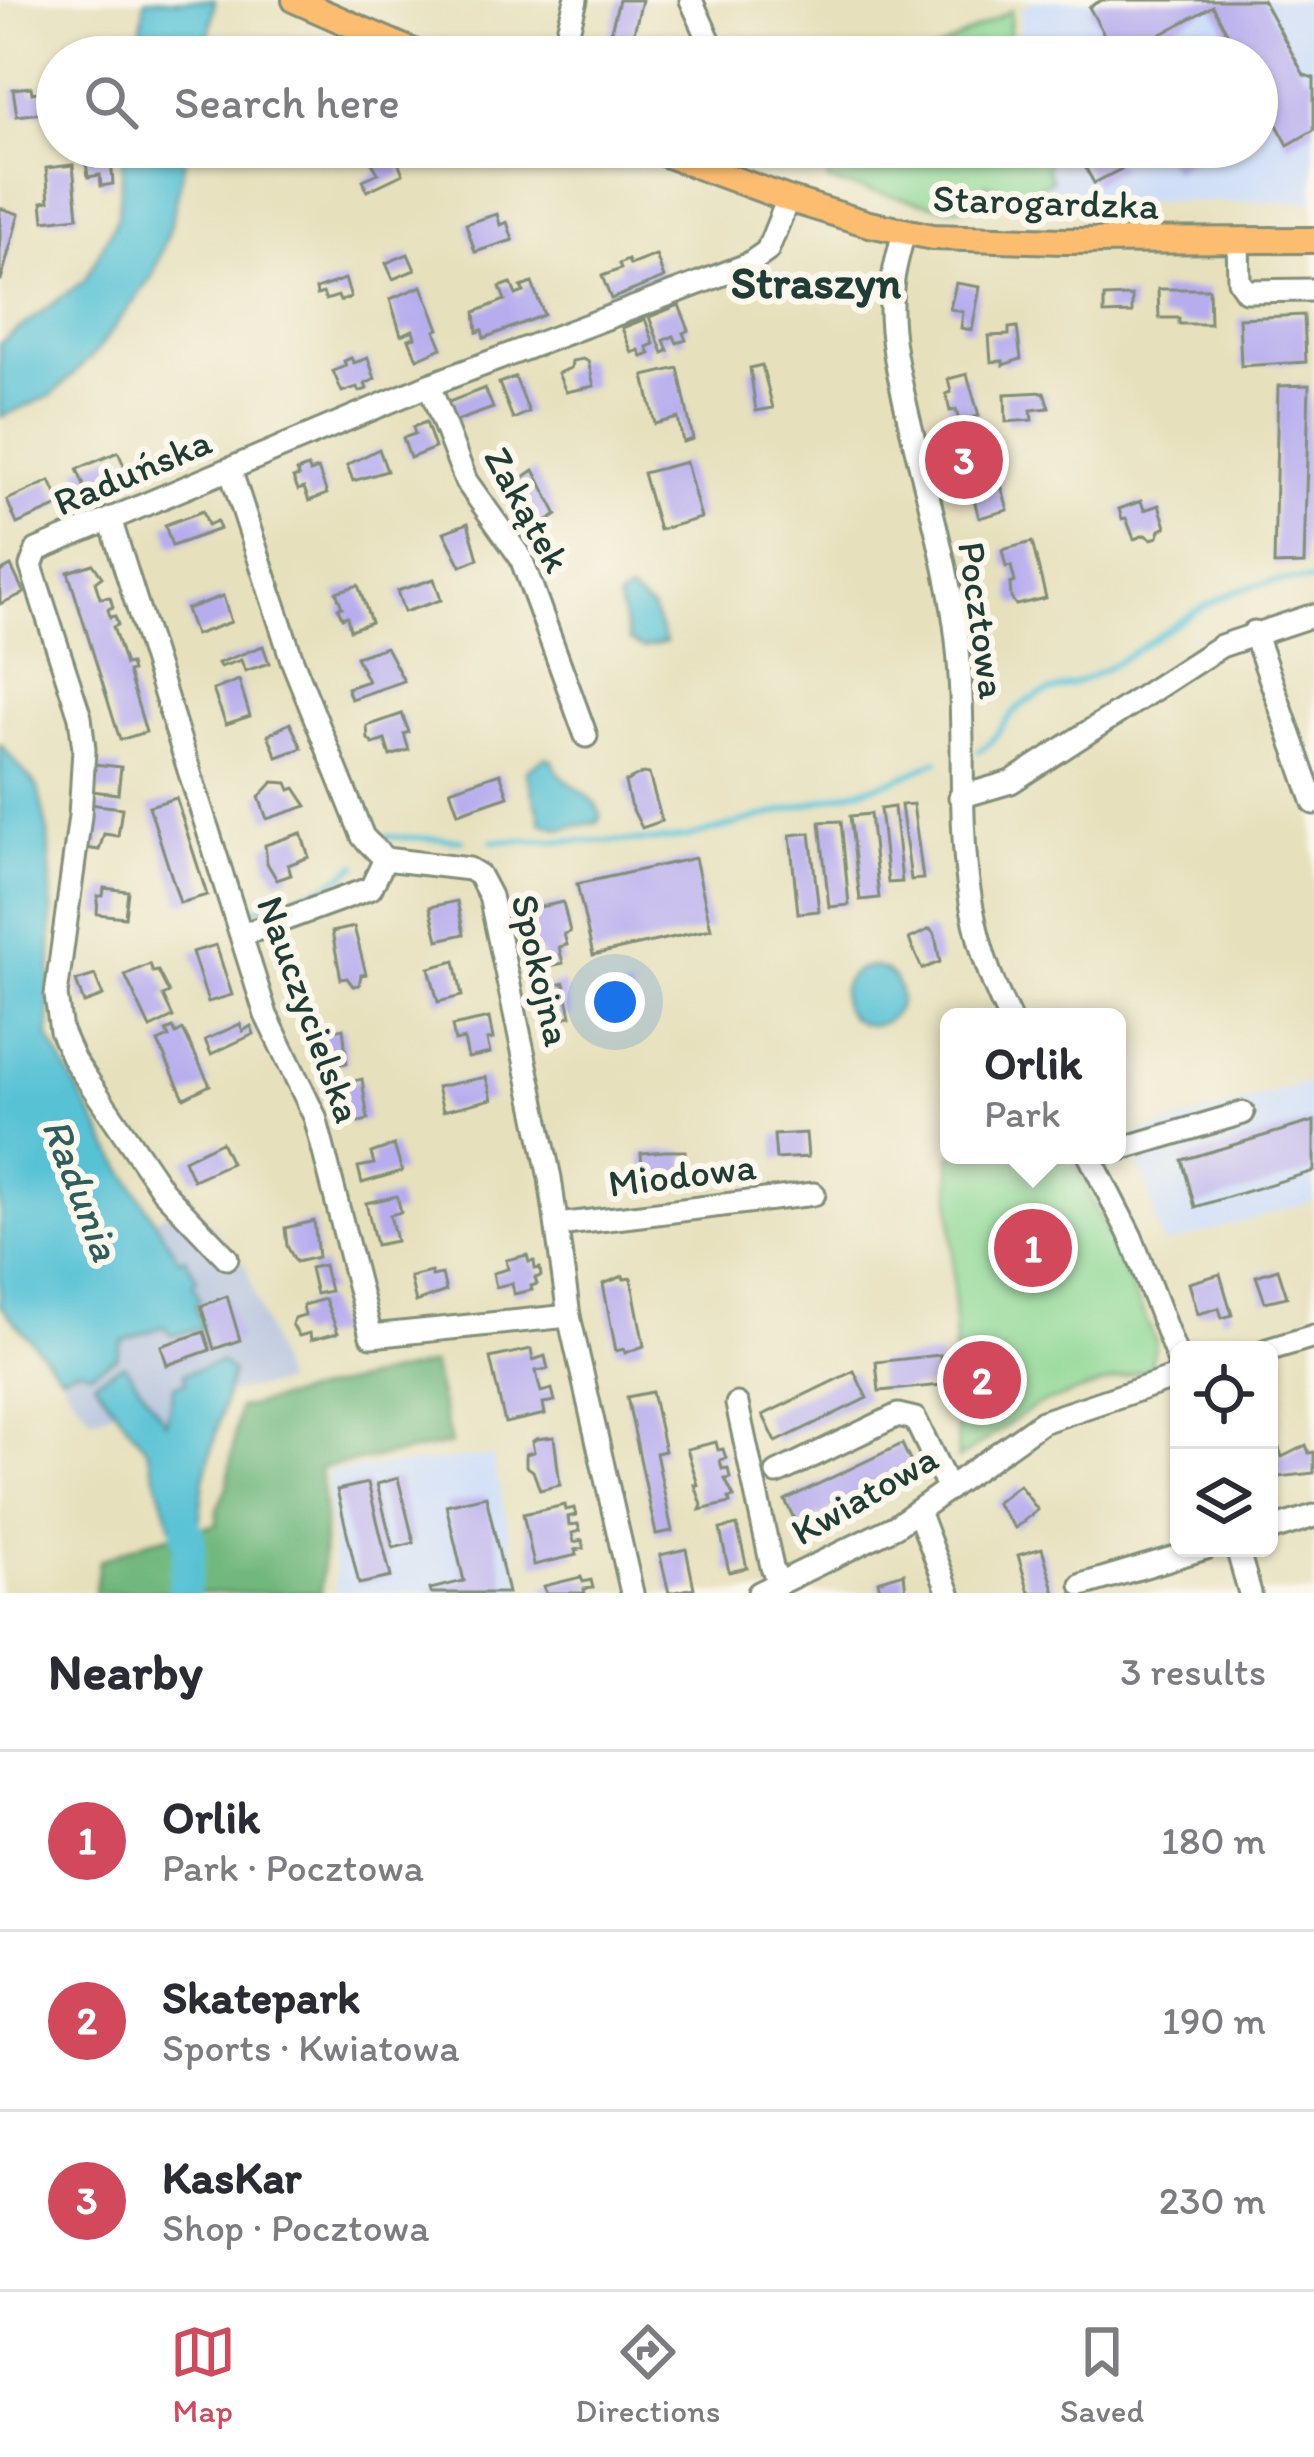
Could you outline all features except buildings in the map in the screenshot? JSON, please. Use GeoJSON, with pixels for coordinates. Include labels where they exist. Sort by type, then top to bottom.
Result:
{"type":"FeatureCollection","features":[{"type":"Feature","properties":{"kind":"main road"},"geometry":{"type":"LineString","coordinates":[[295,0],[377,36]]}},
{"type":"Feature","properties":{"kind":"main road","name":"Starogardzka"},"geometry":{"type":"LineString","coordinates":[[703,168],[788,199],[904,232],[973,240],[1314,240]]}},
{"type":"Feature","properties":{"kind":"street"},"geometry":{"type":"LineString","coordinates":[[567,36],[576,0]]}},
{"type":"Feature","properties":{"kind":"street"},"geometry":{"type":"LineString","coordinates":[[691,0],[707,36]]}},
{"type":"Feature","properties":{"kind":"street","name":"Raduńska"},"geometry":{"type":"LineString","coordinates":[[227,1258],[170,1198],[74,1060],[57,1013],[84,749],[80,717],[31,566],[37,550],[429,385],[747,265],[767,251],[788,199]]}},
{"type":"Feature","properties":{"kind":"street","name":"Pocztowa"},"geometry":{"type":"LineString","coordinates":[[904,232],[885,321],[955,623],[961,695],[961,829],[975,926],[1004,1008]]}},
{"type":"Feature","properties":{"kind":"street"},"geometry":{"type":"LineString","coordinates":[[1238,241],[1239,281],[1246,291],[1314,290]]}},
{"type":"Feature","properties":{"kind":"street","name":"Zakątek"},"geometry":{"type":"LineString","coordinates":[[429,385],[466,481],[521,558],[586,736]]}},
{"type":"Feature","properties":{"kind":"street"},"geometry":{"type":"LineString","coordinates":[[230,469],[292,660],[327,749],[363,837],[385,859],[371,889],[242,935]]}},
{"type":"Feature","properties":{"kind":"street","name":"Nauczycielska"},"geometry":{"type":"LineString","coordinates":[[110,519],[266,1015],[315,1117],[370,1336],[569,1316]]}},
{"type":"Feature","properties":{"kind":"street"},"geometry":{"type":"LineString","coordinates":[[960,796],[1011,782],[1205,655],[1254,632],[1314,614]]}},
{"type":"Feature","properties":{"kind":"street"},"geometry":{"type":"LineString","coordinates":[[1254,632],[1304,746],[1314,803]]}},
{"type":"Feature","properties":{"kind":"street","name":"Spokojna"},"geometry":{"type":"LineString","coordinates":[[385,859],[470,869],[486,884],[558,1225],[569,1316],[632,1593]]}},
{"type":"Feature","properties":{"kind":"street"},"geometry":{"type":"LineString","coordinates":[[1126,1147],[1243,1113]]}},
{"type":"Feature","properties":{"kind":"street"},"geometry":{"type":"LineString","coordinates":[[1099,1164],[1171,1341]]}},
{"type":"Feature","properties":{"kind":"street","name":"Miodowa"},"geometry":{"type":"LineString","coordinates":[[558,1225],[814,1194]]}},
{"type":"Feature","properties":{"kind":"street"},"geometry":{"type":"LineString","coordinates":[[1278,1347],[1314,1336]]}},
{"type":"Feature","properties":{"kind":"street","name":"Kwiatowa"},"geometry":{"type":"LineString","coordinates":[[737,1404],[769,1588],[870,1540],[918,1511],[1042,1421],[1170,1379]]}},
{"type":"Feature","properties":{"kind":"street"},"geometry":{"type":"LineString","coordinates":[[777,1473],[898,1415],[915,1419],[949,1489]]}},
{"type":"Feature","properties":{"kind":"street"},"geometry":{"type":"LineString","coordinates":[[918,1511],[949,1593]]}},
{"type":"Feature","properties":{"kind":"street"},"geometry":{"type":"LineString","coordinates":[[1278,1527],[1314,1516]]}},
{"type":"Feature","properties":{"kind":"street"},"geometry":{"type":"LineString","coordinates":[[1082,1585],[1177,1557]]}},
{"type":"Feature","properties":{"kind":"street"},"geometry":{"type":"LineString","coordinates":[[1240,1557],[1250,1593]]}},
{"type":"Feature","properties":{"kind":"shaded area"},"geometry":{"type":"Polygon","coordinates":[[[1037,0],[1314,0],[1314,202],[1003,201],[1006,168],[1278,168],[1278,36],[1019,36],[1021,7],[1037,0]]]}},
{"type":"Feature","properties":{"kind":"shaded area"},"geometry":{"type":"Polygon","coordinates":[[[1314,1081],[1314,1201],[1163,1245],[1131,1136],[1314,1081]]]}},
{"type":"Feature","properties":{"kind":"shaded area"},"geometry":{"type":"Polygon","coordinates":[[[188,1198],[246,1267],[284,1383],[227,1393],[232,1371],[184,1375],[186,1382],[166,1424],[95,1380],[115,1410],[92,1419],[61,1375],[122,1341],[165,1326],[195,1305],[180,1261],[155,1220],[188,1198]]]}},
{"type":"Feature","properties":{"kind":"shaded area"},"geometry":{"type":"Polygon","coordinates":[[[492,1456],[523,1593],[336,1593],[327,1472],[492,1456]]]}},
{"type":"Feature","properties":{"kind":"green space"},"geometry":{"type":"Polygon","coordinates":[[[1011,10],[1009,36],[963,36],[1011,10]]]}},
{"type":"Feature","properties":{"kind":"green space"},"geometry":{"type":"Polygon","coordinates":[[[826,168],[1046,168],[1052,180],[1024,194],[985,184],[987,206],[946,208],[829,182],[826,168]]]}},
{"type":"Feature","properties":{"kind":"green space"},"geometry":{"type":"Polygon","coordinates":[[[950,1164],[1076,1164],[1156,1342],[1150,1368],[1037,1405],[958,1459],[950,1164]]]}},
{"type":"Feature","properties":{"kind":"green space"},"geometry":{"type":"Polygon","coordinates":[[[432,1364],[451,1444],[320,1468],[325,1517],[321,1593],[95,1593],[99,1561],[146,1542],[217,1524],[239,1408],[432,1364]]]}},
{"type":"Feature","properties":{"kind":"water"},"geometry":{"type":"Polygon","coordinates":[[[145,0],[215,0],[209,36],[140,36],[145,0]]]}},
{"type":"Feature","properties":{"kind":"water"},"geometry":{"type":"Polygon","coordinates":[[[122,168],[183,168],[153,275],[96,352],[51,396],[0,417],[0,343],[85,280],[118,217],[122,168]]]}},
{"type":"Feature","properties":{"kind":"water"},"geometry":{"type":"Polygon","coordinates":[[[629,592],[652,609],[666,642],[643,648],[630,641],[618,599],[629,592]]]}},
{"type":"Feature","properties":{"kind":"water"},"geometry":{"type":"Polygon","coordinates":[[[0,744],[38,788],[48,833],[52,910],[49,1038],[110,1148],[179,1260],[185,1257],[197,1279],[193,1284],[200,1300],[195,1305],[203,1327],[171,1336],[164,1326],[122,1341],[117,1357],[91,1372],[79,1368],[61,1375],[0,1305],[0,744]]]}},
{"type":"Feature","properties":{"kind":"water"},"geometry":{"type":"Polygon","coordinates":[[[545,757],[592,800],[601,816],[598,822],[561,829],[542,823],[526,771],[545,757]]]}},
{"type":"Feature","properties":{"kind":"water"},"geometry":{"type":"Polygon","coordinates":[[[871,967],[891,976],[900,996],[891,1016],[871,1025],[851,1016],[842,996],[851,976],[871,967]]]}},
{"type":"Feature","properties":{"kind":"water"},"geometry":{"type":"Polygon","coordinates":[[[220,1362],[232,1371],[204,1479],[193,1574],[176,1571],[172,1529],[147,1450],[94,1381],[124,1364],[166,1423],[174,1386],[186,1382],[184,1374],[220,1362]]]}},
{"type":"Feature","properties":{"kind":"waterway"},"geometry":{"type":"LineString","coordinates":[[979,751],[1030,700],[1090,677],[1195,611],[1249,587],[1314,581]]}},
{"type":"Feature","properties":{"kind":"waterway"},"geometry":{"type":"LineString","coordinates":[[492,841],[689,837],[895,780],[937,761]]}},
{"type":"Feature","properties":{"kind":"waterway"},"geometry":{"type":"LineString","coordinates":[[380,836],[462,840]]}},
{"type":"Feature","properties":{"kind":"waterway"},"geometry":{"type":"LineString","coordinates":[[250,911],[328,885],[357,865]]}},
{"type":"Feature","properties":{"kind":"waterway","name":"Radunia"},"geometry":{"type":"LineString","coordinates":[[183,1593],[190,1547],[187,1531]]}},
{"type":"Feature","properties":{"kind":"place","name":"KasKar"},"geometry":{"type":"Point","coordinates":[964,460]}},
{"type":"Feature","properties":{"kind":"place","name":"Orlik"},"geometry":{"type":"Point","coordinates":[1033,1248]}},
{"type":"Feature","properties":{"kind":"place","name":"Skatepark"},"geometry":{"type":"Point","coordinates":[982,1380]}},
{"type":"Feature","properties":{"kind":"district","name":"Straszyn"},"geometry":{"type":"Point","coordinates":[816,282]}}]}
